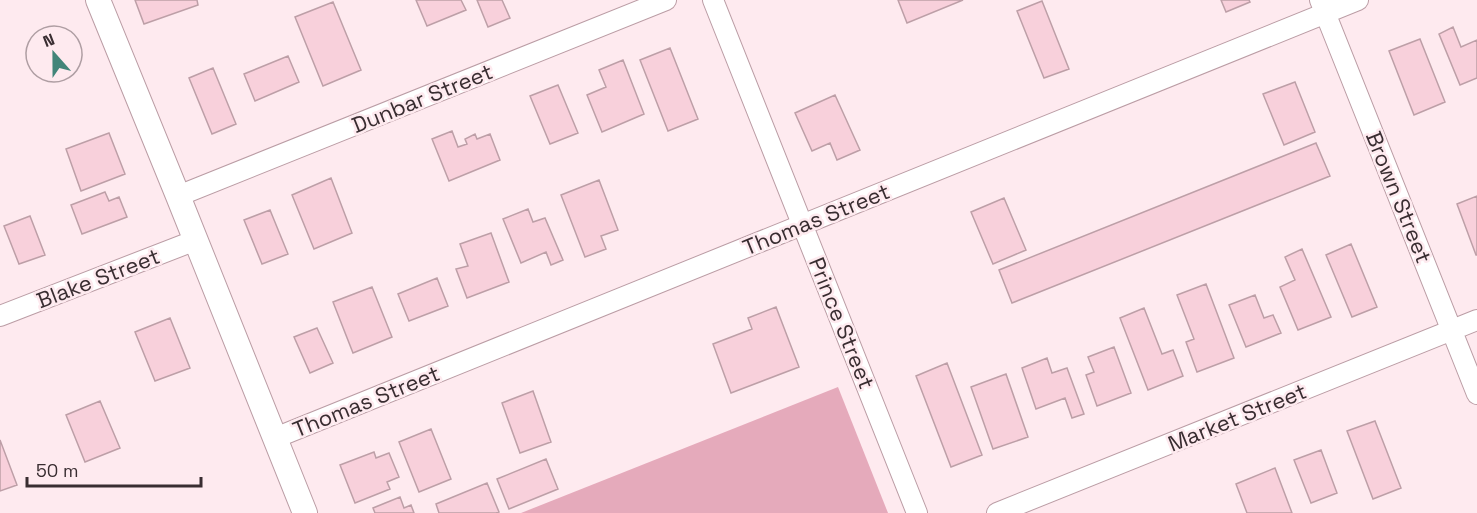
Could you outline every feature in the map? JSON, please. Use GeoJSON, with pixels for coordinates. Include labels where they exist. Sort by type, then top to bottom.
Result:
{"type":"FeatureCollection","features":[{"type":"Feature","properties":{"kind":"street"},"geometry":{"type":"LineString","coordinates":[[98,0],[305,513]]}},
{"type":"Feature","properties":{"kind":"street","name":"Dunbar Street"},"geometry":{"type":"LineString","coordinates":[[178,196],[666,0]]}},
{"type":"Feature","properties":{"kind":"street","name":"Prince Street"},"geometry":{"type":"LineString","coordinates":[[713,0],[917,513]]}},
{"type":"Feature","properties":{"kind":"street","name":"Thomas Street"},"geometry":{"type":"LineString","coordinates":[[275,438],[803,224],[1323,7],[1358,0]]}},
{"type":"Feature","properties":{"kind":"street","name":"Brown Street"},"geometry":{"type":"LineString","coordinates":[[1323,7],[1477,394]]}},
{"type":"Feature","properties":{"kind":"street","name":"Blake Street"},"geometry":{"type":"LineString","coordinates":[[0,316],[196,240]]}},
{"type":"Feature","properties":{"kind":"street","name":"Market Street"},"geometry":{"type":"LineString","coordinates":[[997,513],[1477,320]]}},
{"type":"Feature","properties":{"kind":"shaded area"},"geometry":{"type":"Polygon","coordinates":[[[838,387],[888,513],[521,513],[838,387]]]}},
{"type":"Feature","properties":{"kind":"building"},"geometry":{"type":"Polygon","coordinates":[[[135,0],[197,0],[198,5],[144,24],[135,0]]]}},
{"type":"Feature","properties":{"kind":"building"},"geometry":{"type":"Polygon","coordinates":[[[416,0],[461,0],[466,10],[427,26],[416,0]]]}},
{"type":"Feature","properties":{"kind":"building"},"geometry":{"type":"Polygon","coordinates":[[[477,0],[502,0],[510,18],[488,27],[477,0]]]}},
{"type":"Feature","properties":{"kind":"building"},"geometry":{"type":"Polygon","coordinates":[[[898,0],[963,0],[907,23],[898,0]]]}},
{"type":"Feature","properties":{"kind":"building"},"geometry":{"type":"Polygon","coordinates":[[[1221,0],[1249,0],[1250,2],[1226,12],[1221,0]]]}},
{"type":"Feature","properties":{"kind":"building"},"geometry":{"type":"Polygon","coordinates":[[[1042,1],[1069,69],[1044,78],[1017,11],[1042,1]]]}},
{"type":"Feature","properties":{"kind":"building"},"geometry":{"type":"Polygon","coordinates":[[[333,2],[361,70],[323,86],[295,17],[333,2]]]}},
{"type":"Feature","properties":{"kind":"building"},"geometry":{"type":"Polygon","coordinates":[[[1453,27],[1461,47],[1477,40],[1477,78],[1460,85],[1439,34],[1453,27]]]}},
{"type":"Feature","properties":{"kind":"building"},"geometry":{"type":"Polygon","coordinates":[[[1420,39],[1445,102],[1414,115],[1389,51],[1420,39]]]}},
{"type":"Feature","properties":{"kind":"building"},"geometry":{"type":"Polygon","coordinates":[[[670,48],[698,119],[668,131],[640,60],[670,48]]]}},
{"type":"Feature","properties":{"kind":"building"},"geometry":{"type":"Polygon","coordinates":[[[288,56],[299,82],[255,101],[244,74],[288,56]]]}},
{"type":"Feature","properties":{"kind":"building"},"geometry":{"type":"Polygon","coordinates":[[[623,60],[644,114],[602,132],[587,95],[606,87],[599,70],[623,60]]]}},
{"type":"Feature","properties":{"kind":"building"},"geometry":{"type":"Polygon","coordinates":[[[213,68],[236,124],[212,134],[189,78],[213,68]]]}},
{"type":"Feature","properties":{"kind":"building"},"geometry":{"type":"Polygon","coordinates":[[[1295,82],[1315,132],[1284,145],[1263,94],[1295,82]]]}},
{"type":"Feature","properties":{"kind":"building"},"geometry":{"type":"Polygon","coordinates":[[[558,85],[578,133],[550,144],[530,96],[558,85]]]}},
{"type":"Feature","properties":{"kind":"building"},"geometry":{"type":"Polygon","coordinates":[[[835,95],[860,150],[837,160],[830,143],[812,151],[795,113],[835,95]]]}},
{"type":"Feature","properties":{"kind":"building"},"geometry":{"type":"Polygon","coordinates":[[[452,131],[458,147],[467,144],[465,139],[475,134],[477,139],[490,134],[500,160],[449,181],[432,139],[452,131]]]}},
{"type":"Feature","properties":{"kind":"building"},"geometry":{"type":"Polygon","coordinates":[[[109,133],[125,174],[81,191],[66,149],[109,133]]]}},
{"type":"Feature","properties":{"kind":"building"},"geometry":{"type":"Polygon","coordinates":[[[1316,143],[1330,176],[1012,303],[999,270],[1316,143]]]}},
{"type":"Feature","properties":{"kind":"building"},"geometry":{"type":"Polygon","coordinates":[[[331,178],[352,233],[314,249],[292,195],[331,178]]]}},
{"type":"Feature","properties":{"kind":"building"},"geometry":{"type":"Polygon","coordinates":[[[599,180],[618,230],[601,236],[606,249],[585,257],[561,195],[599,180]]]}},
{"type":"Feature","properties":{"kind":"building"},"geometry":{"type":"Polygon","coordinates":[[[105,192],[109,201],[119,197],[127,217],[82,234],[71,205],[105,192]]]}},
{"type":"Feature","properties":{"kind":"building"},"geometry":{"type":"Polygon","coordinates":[[[1477,196],[1477,255],[1476,255],[1457,204],[1477,196]]]}},
{"type":"Feature","properties":{"kind":"building"},"geometry":{"type":"Polygon","coordinates":[[[1004,198],[1026,250],[993,264],[971,212],[1004,198]]]}},
{"type":"Feature","properties":{"kind":"building"},"geometry":{"type":"Polygon","coordinates":[[[528,209],[533,222],[545,218],[563,260],[551,265],[546,252],[521,263],[503,219],[528,209]]]}},
{"type":"Feature","properties":{"kind":"building"},"geometry":{"type":"Polygon","coordinates":[[[270,210],[288,254],[262,264],[244,220],[270,210]]]}},
{"type":"Feature","properties":{"kind":"building"},"geometry":{"type":"Polygon","coordinates":[[[30,216],[45,255],[19,264],[4,226],[30,216]]]}},
{"type":"Feature","properties":{"kind":"building"},"geometry":{"type":"Polygon","coordinates":[[[491,233],[509,282],[467,298],[456,269],[468,266],[460,244],[491,233]]]}},
{"type":"Feature","properties":{"kind":"building"},"geometry":{"type":"Polygon","coordinates":[[[1351,244],[1377,307],[1352,317],[1326,255],[1351,244]]]}},
{"type":"Feature","properties":{"kind":"building"},"geometry":{"type":"Polygon","coordinates":[[[1302,249],[1331,317],[1298,330],[1280,287],[1295,280],[1285,257],[1302,249]]]}},
{"type":"Feature","properties":{"kind":"building"},"geometry":{"type":"Polygon","coordinates":[[[437,278],[448,306],[409,321],[398,294],[437,278]]]}},
{"type":"Feature","properties":{"kind":"building"},"geometry":{"type":"Polygon","coordinates":[[[1206,284],[1234,358],[1197,372],[1186,342],[1194,339],[1177,295],[1206,284]]]}},
{"type":"Feature","properties":{"kind":"building"},"geometry":{"type":"Polygon","coordinates":[[[372,287],[392,337],[353,353],[333,302],[372,287]]]}},
{"type":"Feature","properties":{"kind":"building"},"geometry":{"type":"Polygon","coordinates":[[[1255,295],[1264,318],[1273,315],[1281,333],[1246,347],[1229,305],[1255,295]]]}},
{"type":"Feature","properties":{"kind":"building"},"geometry":{"type":"Polygon","coordinates":[[[776,307],[799,367],[731,393],[713,344],[752,329],[748,318],[776,307]]]}},
{"type":"Feature","properties":{"kind":"building"},"geometry":{"type":"Polygon","coordinates":[[[1144,308],[1162,354],[1173,350],[1183,376],[1148,390],[1120,318],[1144,308]]]}},
{"type":"Feature","properties":{"kind":"building"},"geometry":{"type":"Polygon","coordinates":[[[170,318],[190,368],[155,381],[135,332],[170,318]]]}},
{"type":"Feature","properties":{"kind":"building"},"geometry":{"type":"Polygon","coordinates":[[[317,328],[333,363],[310,373],[294,337],[317,328]]]}},
{"type":"Feature","properties":{"kind":"building"},"geometry":{"type":"Polygon","coordinates":[[[1114,347],[1131,393],[1097,406],[1086,375],[1094,372],[1088,357],[1114,347]]]}},
{"type":"Feature","properties":{"kind":"building"},"geometry":{"type":"Polygon","coordinates":[[[1047,358],[1052,373],[1067,368],[1084,414],[1072,418],[1065,398],[1036,409],[1022,368],[1047,358]]]}},
{"type":"Feature","properties":{"kind":"building"},"geometry":{"type":"Polygon","coordinates":[[[947,363],[982,455],[951,467],[916,376],[947,363]]]}},
{"type":"Feature","properties":{"kind":"building"},"geometry":{"type":"Polygon","coordinates":[[[1006,374],[1028,437],[993,449],[971,387],[1006,374]]]}},
{"type":"Feature","properties":{"kind":"building"},"geometry":{"type":"Polygon","coordinates":[[[533,391],[551,442],[520,453],[502,403],[533,391]]]}},
{"type":"Feature","properties":{"kind":"building"},"geometry":{"type":"Polygon","coordinates":[[[100,401],[120,448],[85,462],[66,415],[100,401]]]}},
{"type":"Feature","properties":{"kind":"building"},"geometry":{"type":"Polygon","coordinates":[[[1375,421],[1401,488],[1373,499],[1347,431],[1375,421]]]}},
{"type":"Feature","properties":{"kind":"building"},"geometry":{"type":"Polygon","coordinates":[[[431,429],[451,479],[419,492],[399,442],[431,429]]]}},
{"type":"Feature","properties":{"kind":"building"},"geometry":{"type":"Polygon","coordinates":[[[0,440],[17,485],[0,491],[0,440]]]}},
{"type":"Feature","properties":{"kind":"building"},"geometry":{"type":"Polygon","coordinates":[[[1321,450],[1337,493],[1311,503],[1294,460],[1321,450]]]}},
{"type":"Feature","properties":{"kind":"building"},"geometry":{"type":"Polygon","coordinates":[[[374,452],[376,458],[389,453],[399,477],[387,482],[390,489],[355,503],[340,465],[374,452]]]}},
{"type":"Feature","properties":{"kind":"building"},"geometry":{"type":"Polygon","coordinates":[[[546,459],[558,489],[509,509],[497,479],[546,459]]]}},
{"type":"Feature","properties":{"kind":"building"},"geometry":{"type":"Polygon","coordinates":[[[1275,468],[1292,513],[1247,513],[1236,484],[1275,468]]]}},
{"type":"Feature","properties":{"kind":"building"},"geometry":{"type":"Polygon","coordinates":[[[487,483],[499,512],[439,513],[436,504],[487,483]]]}},
{"type":"Feature","properties":{"kind":"building"},"geometry":{"type":"Polygon","coordinates":[[[400,497],[404,508],[411,505],[414,513],[375,513],[373,508],[400,497]]]}}]}
